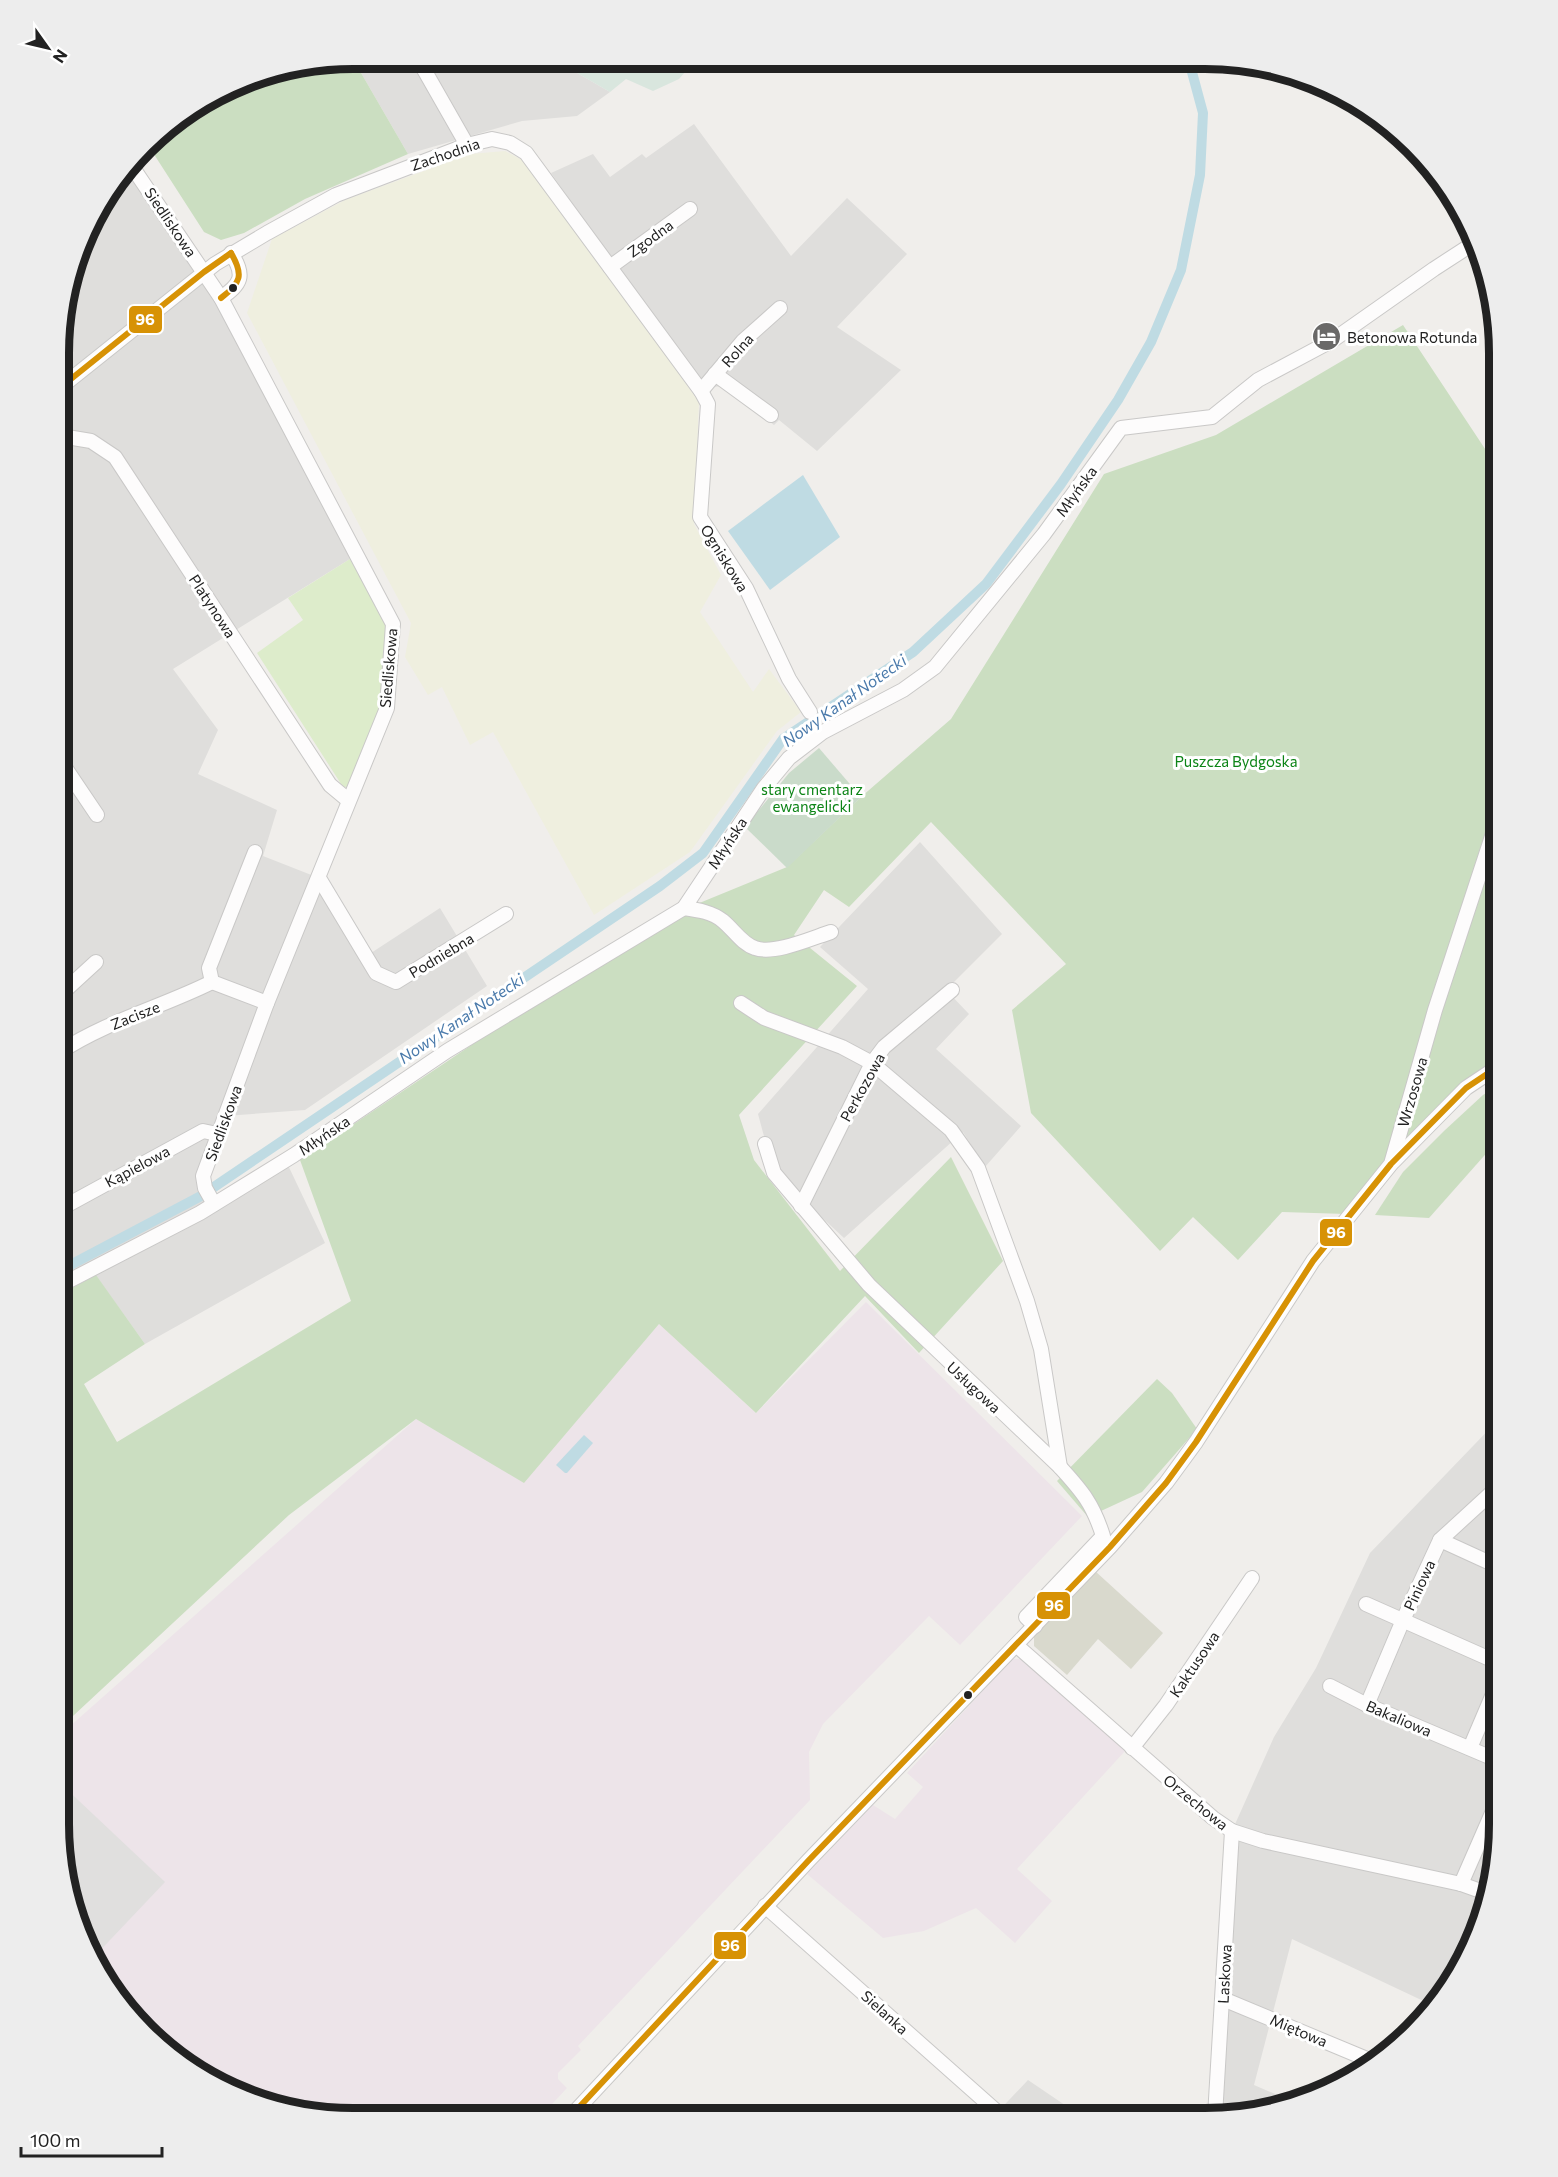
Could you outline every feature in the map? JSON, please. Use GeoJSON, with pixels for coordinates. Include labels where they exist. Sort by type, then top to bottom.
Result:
{"type":"FeatureCollection","features":[{"type":"Feature","properties":{"kind":"street"},"geometry":{"type":"LineString","coordinates":[[424,69],[467,145]]}},
{"type":"Feature","properties":{"kind":"street","name":"Zachodnia"},"geometry":{"type":"LineString","coordinates":[[69,381],[204,272],[231,254],[336,195],[467,145],[492,139],[510,143],[526,153],[699,389]]}},
{"type":"Feature","properties":{"kind":"street","name":"Siedliskowa"},"geometry":{"type":"LineString","coordinates":[[135,171],[221,298],[393,624],[387,708],[267,1003],[203,1176],[205,1188],[214,1204]]}},
{"type":"Feature","properties":{"kind":"street","name":"Zgodna"},"geometry":{"type":"LineString","coordinates":[[610,267],[690,209]]}},
{"type":"Feature","properties":{"kind":"street","name":"Młyńska"},"geometry":{"type":"LineString","coordinates":[[69,1281],[214,1204],[294,1155],[447,1051],[684,908],[764,788],[789,758],[823,732],[903,690],[935,667],[1044,534],[1121,428],[1212,417],[1258,380],[1333,340],[1434,268],[1468,247]]}},
{"type":"Feature","properties":{"kind":"street"},"geometry":{"type":"LineString","coordinates":[[221,298],[235,288],[240,278],[239,266],[231,254]]}},
{"type":"Feature","properties":{"kind":"street","name":"Rolna"},"geometry":{"type":"LineString","coordinates":[[699,389],[743,341],[780,308]]}},
{"type":"Feature","properties":{"kind":"street"},"geometry":{"type":"LineString","coordinates":[[715,374],[771,415]]}},
{"type":"Feature","properties":{"kind":"street","name":"Ogniskowa"},"geometry":{"type":"LineString","coordinates":[[699,389],[708,404],[700,517],[746,588],[789,679],[810,712]]}},
{"type":"Feature","properties":{"kind":"street","name":"Platynowa"},"geometry":{"type":"LineString","coordinates":[[69,437],[91,441],[115,457],[330,785],[348,800]]}},
{"type":"Feature","properties":{"kind":"street"},"geometry":{"type":"LineString","coordinates":[[69,773],[97,814]]}},
{"type":"Feature","properties":{"kind":"street","name":"Wrzosowa"},"geometry":{"type":"LineString","coordinates":[[578,2108],[765,1906],[1110,1547],[1166,1483],[1196,1442],[1312,1261],[1391,1164],[1435,1010],[1489,845]]}},
{"type":"Feature","properties":{"kind":"street"},"geometry":{"type":"LineString","coordinates":[[255,852],[209,968],[212,982],[267,1003]]}},
{"type":"Feature","properties":{"kind":"street","name":"Podniebna"},"geometry":{"type":"LineString","coordinates":[[319,878],[376,973],[396,982],[506,914]]}},
{"type":"Feature","properties":{"kind":"street"},"geometry":{"type":"LineString","coordinates":[[684,908],[706,911],[722,920],[747,944],[756,949],[776,949],[831,932]]}},
{"type":"Feature","properties":{"kind":"street"},"geometry":{"type":"LineString","coordinates":[[69,987],[96,962]]}},
{"type":"Feature","properties":{"kind":"street","name":"Zacisze"},"geometry":{"type":"LineString","coordinates":[[69,1046],[122,1019],[178,999],[212,982]]}},
{"type":"Feature","properties":{"kind":"street","name":"Perkozowa"},"geometry":{"type":"LineString","coordinates":[[801,1206],[872,1063],[884,1047],[951,990]]}},
{"type":"Feature","properties":{"kind":"street"},"geometry":{"type":"LineString","coordinates":[[741,1003],[764,1018],[842,1047],[872,1063],[951,1130],[978,1168],[1027,1300],[1041,1349],[1060,1467]]}},
{"type":"Feature","properties":{"kind":"street"},"geometry":{"type":"LineString","coordinates":[[1391,1164],[1466,1088],[1489,1073]]}},
{"type":"Feature","properties":{"kind":"street","name":"Kąpielowa"},"geometry":{"type":"LineString","coordinates":[[69,1204],[202,1131],[218,1134]]}},
{"type":"Feature","properties":{"kind":"street","name":"Usługowa"},"geometry":{"type":"LineString","coordinates":[[765,1144],[774,1173],[869,1285],[1060,1467],[1095,1510],[1103,1536],[1026,1617],[1035,1626]]}},
{"type":"Feature","properties":{"kind":"street","name":"Piniowa"},"geometry":{"type":"LineString","coordinates":[[1367,1705],[1440,1540],[1489,1495]]}},
{"type":"Feature","properties":{"kind":"street"},"geometry":{"type":"LineString","coordinates":[[1440,1540],[1489,1562]]}},
{"type":"Feature","properties":{"kind":"street","name":"Kaktusowa"},"geometry":{"type":"LineString","coordinates":[[1132,1748],[1166,1705],[1252,1578]]}},
{"type":"Feature","properties":{"kind":"street"},"geometry":{"type":"LineString","coordinates":[[1366,1604],[1489,1659]]}},
{"type":"Feature","properties":{"kind":"street","name":"Orzechowa"},"geometry":{"type":"LineString","coordinates":[[1016,1645],[1213,1818],[1232,1831],[1263,1841],[1461,1884],[1481,1891]]}},
{"type":"Feature","properties":{"kind":"street","name":"Bakaliowa"},"geometry":{"type":"LineString","coordinates":[[1330,1686],[1367,1705],[1489,1757]]}},
{"type":"Feature","properties":{"kind":"street"},"geometry":{"type":"LineString","coordinates":[[1470,1748],[1489,1703]]}},
{"type":"Feature","properties":{"kind":"street"},"geometry":{"type":"LineString","coordinates":[[1461,1884],[1489,1820]]}},
{"type":"Feature","properties":{"kind":"street","name":"Laskowa"},"geometry":{"type":"LineString","coordinates":[[1216,2107],[1232,1831]]}},
{"type":"Feature","properties":{"kind":"street","name":"Sielanka"},"geometry":{"type":"LineString","coordinates":[[765,1906],[993,2108]]}},
{"type":"Feature","properties":{"kind":"street","name":"Miętowa"},"geometry":{"type":"LineString","coordinates":[[1223,1999],[1365,2058]]}},
{"type":"Feature","properties":{"kind":"shaded area"},"geometry":{"type":"Polygon","coordinates":[[[359,69],[570,69],[610,92],[577,116],[522,121],[408,154],[359,69]]]}},
{"type":"Feature","properties":{"kind":"shaded area"},"geometry":{"type":"Polygon","coordinates":[[[570,69],[688,69],[679,79],[653,91],[626,79],[610,92],[570,69]]]}},
{"type":"Feature","properties":{"kind":"shaded area"},"geometry":{"type":"Polygon","coordinates":[[[694,124],[791,256],[847,198],[907,254],[837,327],[901,370],[817,451],[779,420],[774,425],[724,386],[701,388],[551,173],[593,154],[610,177],[642,154],[646,158],[694,124]]]}},
{"type":"Feature","properties":{"kind":"shaded area"},"geometry":{"type":"Polygon","coordinates":[[[140,165],[204,272],[350,559],[173,669],[218,730],[198,774],[277,810],[263,856],[319,878],[371,953],[440,908],[487,986],[305,1110],[225,1116],[205,1188],[214,1204],[286,1161],[325,1243],[145,1344],[91,1269],[69,1281],[69,353],[71,316],[84,262],[107,211],[140,165]]]}},
{"type":"Feature","properties":{"kind":"shaded area"},"geometry":{"type":"Polygon","coordinates":[[[920,842],[1002,934],[946,990],[969,1014],[936,1049],[1021,1126],[985,1167],[963,1132],[844,1238],[774,1173],[758,1114],[868,989],[820,947],[920,842]]]}},
{"type":"Feature","properties":{"kind":"shaded area"},"geometry":{"type":"Polygon","coordinates":[[[866,1302],[1082,1516],[960,1645],[929,1616],[823,1724],[809,1752],[810,1800],[578,2046],[581,2050],[558,2073],[558,2079],[567,2088],[548,2108],[353,2108],[298,2103],[262,2093],[227,2079],[195,2060],[152,2025],[128,1997],[107,1966],[91,1933],[79,1898],[71,1861],[69,1727],[416,1419],[524,1482],[659,1324],[756,1413],[866,1302]]]}},
{"type":"Feature","properties":{"kind":"shaded area"},"geometry":{"type":"Polygon","coordinates":[[[1489,1429],[1489,1824],[1487,1861],[1479,1898],[1460,1950],[1426,2002],[1292,1939],[1254,2085],[1282,2097],[1242,2106],[1216,2107],[1232,1831],[1274,1737],[1316,1668],[1370,1553],[1489,1429]]]}},
{"type":"Feature","properties":{"kind":"shaded area"},"geometry":{"type":"Polygon","coordinates":[[[1095,1571],[1163,1633],[1131,1669],[1098,1639],[1067,1675],[1034,1646],[1034,1636],[1095,1571]]]}},
{"type":"Feature","properties":{"kind":"shaded area"},"geometry":{"type":"Polygon","coordinates":[[[1012,1659],[1024,1659],[1126,1750],[1017,1869],[1052,1901],[1015,1943],[976,1908],[924,1931],[883,1938],[807,1874],[873,1805],[895,1819],[923,1787],[907,1773],[1012,1659]]]}},
{"type":"Feature","properties":{"kind":"shaded area"},"geometry":{"type":"Polygon","coordinates":[[[69,1791],[165,1882],[99,1952],[84,1915],[74,1879],[71,1861],[69,1791]]]}},
{"type":"Feature","properties":{"kind":"shaded area"},"geometry":{"type":"Polygon","coordinates":[[[1028,2080],[1069,2108],[1001,2108],[1028,2080]]]}},
{"type":"Feature","properties":{"kind":"green space"},"geometry":{"type":"Polygon","coordinates":[[[359,69],[408,154],[305,199],[244,233],[221,240],[204,232],[152,152],[195,117],[244,91],[298,74],[359,69]]]}},
{"type":"Feature","properties":{"kind":"green space"},"geometry":{"type":"Polygon","coordinates":[[[505,151],[530,164],[699,402],[694,524],[721,575],[700,612],[753,692],[769,669],[801,712],[777,731],[690,852],[594,915],[493,732],[470,745],[442,687],[428,695],[405,657],[411,623],[247,313],[272,239],[345,200],[470,154],[505,151]]]}},
{"type":"Feature","properties":{"kind":"green space","name":"Puszcza Bydgoska"},"geometry":{"type":"Polygon","coordinates":[[[1403,325],[1489,455],[1489,1065],[1453,1091],[1404,1140],[1346,1214],[1282,1212],[1238,1260],[1193,1217],[1160,1251],[1031,1113],[1012,1010],[1066,964],[931,822],[849,907],[824,890],[794,935],[857,986],[739,1115],[754,1160],[840,1271],[951,1157],[1003,1261],[919,1353],[865,1296],[756,1413],[659,1324],[524,1483],[416,1419],[289,1515],[69,1720],[69,1290],[96,1275],[145,1344],[84,1384],[117,1442],[351,1301],[300,1160],[658,920],[787,867],[861,797],[951,719],[1104,474],[1216,435],[1403,325]]]}},
{"type":"Feature","properties":{"kind":"green space"},"geometry":{"type":"Polygon","coordinates":[[[350,559],[387,624],[382,705],[348,787],[343,787],[257,653],[303,620],[288,598],[350,559]]]}},
{"type":"Feature","properties":{"kind":"green space","name":"stary cmentarz ewangelicki"},"geometry":{"type":"Polygon","coordinates":[[[819,748],[861,797],[787,868],[745,827],[789,773],[819,748]]]}},
{"type":"Feature","properties":{"kind":"green space"},"geometry":{"type":"Polygon","coordinates":[[[1489,1091],[1489,1150],[1429,1218],[1375,1215],[1403,1172],[1489,1091]]]}},
{"type":"Feature","properties":{"kind":"green space"},"geometry":{"type":"Polygon","coordinates":[[[1157,1379],[1172,1393],[1197,1429],[1142,1492],[1088,1517],[1057,1481],[1157,1379]]]}},
{"type":"Feature","properties":{"kind":"water"},"geometry":{"type":"Polygon","coordinates":[[[803,475],[840,537],[770,590],[728,531],[803,475]]]}},
{"type":"Feature","properties":{"kind":"water"},"geometry":{"type":"Polygon","coordinates":[[[584,1435],[593,1443],[565,1473],[556,1465],[584,1435]]]}},
{"type":"Feature","properties":{"kind":"waterway","name":"Nowy Kanał Notecki"},"geometry":{"type":"LineString","coordinates":[[214,1187],[660,886],[703,853],[783,739],[913,652],[986,584],[1061,484],[1118,400],[1151,342],[1181,270],[1200,175],[1203,113],[1191,69]]}},
{"type":"Feature","properties":{"kind":"waterway","name":"Nowy Kanał Notecki"},"geometry":{"type":"LineString","coordinates":[[69,1266],[201,1196]]}},
{"type":"Feature","properties":{"kind":"transit line","name":"96"},"geometry":{"type":"LineString","coordinates":[[221,298],[233,288],[238,278],[238,267],[231,253]]}},
{"type":"Feature","properties":{"kind":"transit line","name":"96"},"geometry":{"type":"LineString","coordinates":[[69,381],[231,253]]}},
{"type":"Feature","properties":{"kind":"transit line","name":"96"},"geometry":{"type":"LineString","coordinates":[[578,2108],[809,1860],[1110,1547],[1166,1483],[1196,1442],[1313,1261],[1391,1164],[1466,1088],[1489,1073]]}},
{"type":"Feature","properties":{"kind":"place","name":"Betonowa Rotunda"},"geometry":{"type":"Point","coordinates":[1326,337]}}]}
